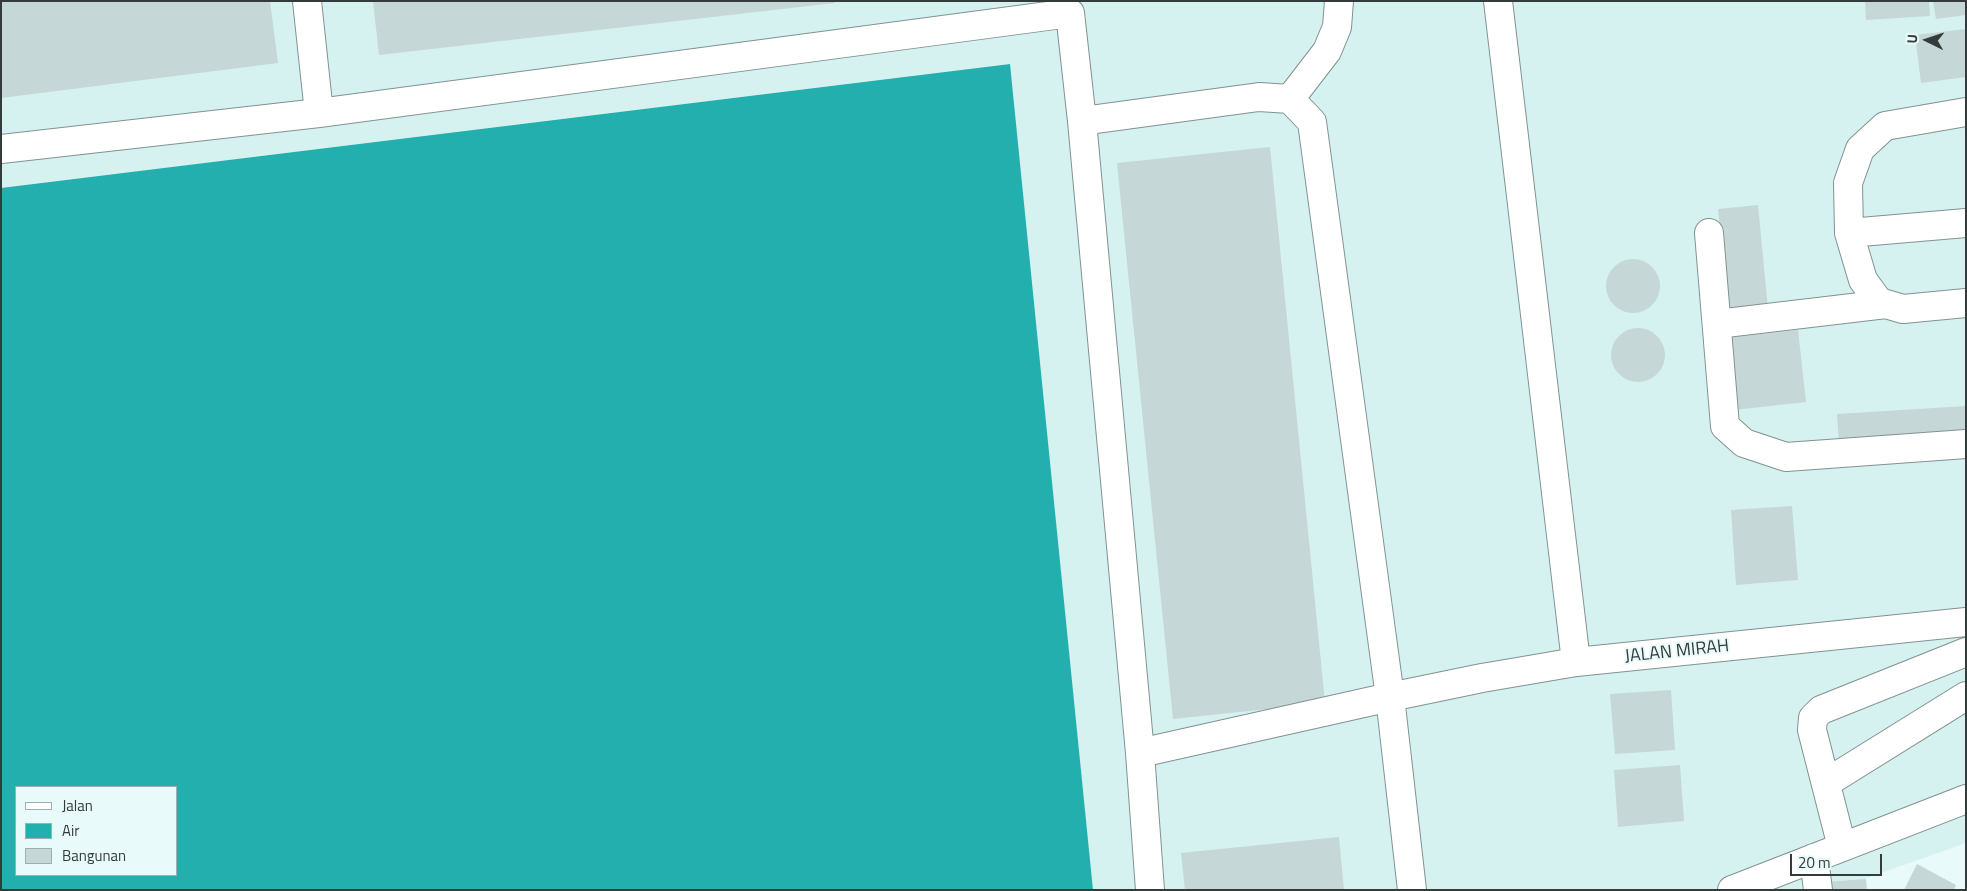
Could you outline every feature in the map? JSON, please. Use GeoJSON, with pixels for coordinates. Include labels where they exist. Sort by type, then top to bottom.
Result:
{"type":"FeatureCollection","features":[{"type":"Feature","properties":{"kind":"lane"},"geometry":{"type":"LineString","coordinates":[[307,1],[319,113]]}},
{"type":"Feature","properties":{"kind":"lane"},"geometry":{"type":"LineString","coordinates":[[1290,99],[1327,51],[1337,27],[1338,1]]}},
{"type":"Feature","properties":{"kind":"lane"},"geometry":{"type":"LineString","coordinates":[[1498,1],[1576,662]]}},
{"type":"Feature","properties":{"kind":"lane"},"geometry":{"type":"LineString","coordinates":[[1,149],[319,113],[1070,7],[1140,753],[1150,890]]}},
{"type":"Feature","properties":{"kind":"lane"},"geometry":{"type":"LineString","coordinates":[[1082,121],[1259,97],[1290,99],[1312,122],[1390,697],[1412,890]]}},
{"type":"Feature","properties":{"kind":"lane"},"geometry":{"type":"LineString","coordinates":[[1966,112],[1885,126],[1860,149],[1848,183],[1849,233],[1864,280],[1879,302],[1903,309],[1966,303]]}},
{"type":"Feature","properties":{"kind":"lane"},"geometry":{"type":"LineString","coordinates":[[1849,233],[1966,223]]}},
{"type":"Feature","properties":{"kind":"lane"},"geometry":{"type":"LineString","coordinates":[[1709,233],[1725,426],[1744,443],[1786,457],[1966,444]]}},
{"type":"Feature","properties":{"kind":"lane"},"geometry":{"type":"LineString","coordinates":[[1717,324],[1886,304]]}},
{"type":"Feature","properties":{"kind":"lane","name":"JALAN MIRAH"},"geometry":{"type":"LineString","coordinates":[[1140,753],[1390,697],[1482,678],[1576,662],[1966,622]]}},
{"type":"Feature","properties":{"kind":"lane"},"geometry":{"type":"LineString","coordinates":[[1842,847],[1812,730],[1813,718],[1830,707],[1966,652]]}},
{"type":"Feature","properties":{"kind":"lane"},"geometry":{"type":"LineString","coordinates":[[1826,783],[1966,696]]}},
{"type":"Feature","properties":{"kind":"lane"},"geometry":{"type":"LineString","coordinates":[[1732,890],[1966,798]]}},
{"type":"Feature","properties":{"kind":"lane"},"geometry":{"type":"LineString","coordinates":[[1814,858],[1818,890]]}},
{"type":"Feature","properties":{"kind":"shaded area"},"geometry":{"type":"Polygon","coordinates":[[[1,1],[1966,1],[1966,843],[1833,890],[1093,890],[1009,64],[1,188],[1,1]]]}},
{"type":"Feature","properties":{"kind":"water"},"geometry":{"type":"Polygon","coordinates":[[[1010,64],[1093,890],[1,890],[1,188],[1010,64]]]}},
{"type":"Feature","properties":{"kind":"building"},"geometry":{"type":"Polygon","coordinates":[[[1,1],[270,1],[278,63],[1,98],[1,1]]]}},
{"type":"Feature","properties":{"kind":"building"},"geometry":{"type":"Polygon","coordinates":[[[373,1],[835,1],[835,3],[379,55],[373,1]]]}},
{"type":"Feature","properties":{"kind":"building"},"geometry":{"type":"Polygon","coordinates":[[[1865,1],[1929,1],[1930,16],[1866,20],[1865,1]]]}},
{"type":"Feature","properties":{"kind":"building"},"geometry":{"type":"Polygon","coordinates":[[[1933,1],[1966,1],[1966,15],[1936,19],[1933,1]]]}},
{"type":"Feature","properties":{"kind":"building"},"geometry":{"type":"Polygon","coordinates":[[[1966,29],[1966,77],[1921,83],[1915,35],[1966,29]]]}},
{"type":"Feature","properties":{"kind":"building"},"geometry":{"type":"Polygon","coordinates":[[[1270,147],[1325,703],[1173,719],[1117,163],[1270,147]]]}},
{"type":"Feature","properties":{"kind":"building"},"geometry":{"type":"Polygon","coordinates":[[[1758,205],[1768,309],[1728,313],[1718,209],[1758,205]]]}},
{"type":"Feature","properties":{"kind":"building"},"geometry":{"type":"Polygon","coordinates":[[[1628,259],[1638,259],[1648,263],[1656,271],[1660,286],[1656,301],[1648,309],[1638,313],[1628,313],[1618,309],[1610,301],[1606,291],[1606,281],[1610,271],[1618,263],[1628,259]]]}},
{"type":"Feature","properties":{"kind":"building"},"geometry":{"type":"Polygon","coordinates":[[[1633,328],[1643,328],[1653,332],[1661,340],[1665,355],[1661,370],[1653,378],[1643,382],[1633,382],[1623,378],[1615,370],[1611,360],[1611,350],[1615,340],[1623,332],[1633,328]]]}},
{"type":"Feature","properties":{"kind":"building"},"geometry":{"type":"Polygon","coordinates":[[[1798,330],[1806,402],[1734,410],[1726,338],[1798,330]]]}},
{"type":"Feature","properties":{"kind":"building"},"geometry":{"type":"Polygon","coordinates":[[[1966,406],[1966,437],[1839,445],[1837,414],[1966,406]]]}},
{"type":"Feature","properties":{"kind":"building"},"geometry":{"type":"Polygon","coordinates":[[[1792,506],[1798,580],[1736,585],[1731,510],[1792,506]]]}},
{"type":"Feature","properties":{"kind":"building"},"geometry":{"type":"Polygon","coordinates":[[[1671,690],[1675,750],[1615,754],[1610,694],[1671,690]]]}},
{"type":"Feature","properties":{"kind":"building"},"geometry":{"type":"Polygon","coordinates":[[[1680,765],[1684,821],[1618,827],[1614,770],[1680,765]]]}},
{"type":"Feature","properties":{"kind":"building"},"geometry":{"type":"Polygon","coordinates":[[[1339,837],[1344,890],[1185,890],[1181,853],[1339,837]]]}},
{"type":"Feature","properties":{"kind":"building"},"geometry":{"type":"Polygon","coordinates":[[[1917,864],[1956,885],[1954,890],[1904,890],[1917,864]]]}},
{"type":"Feature","properties":{"kind":"building"},"geometry":{"type":"Polygon","coordinates":[[[1866,879],[1867,890],[1825,890],[1824,882],[1866,879]]]}}]}
